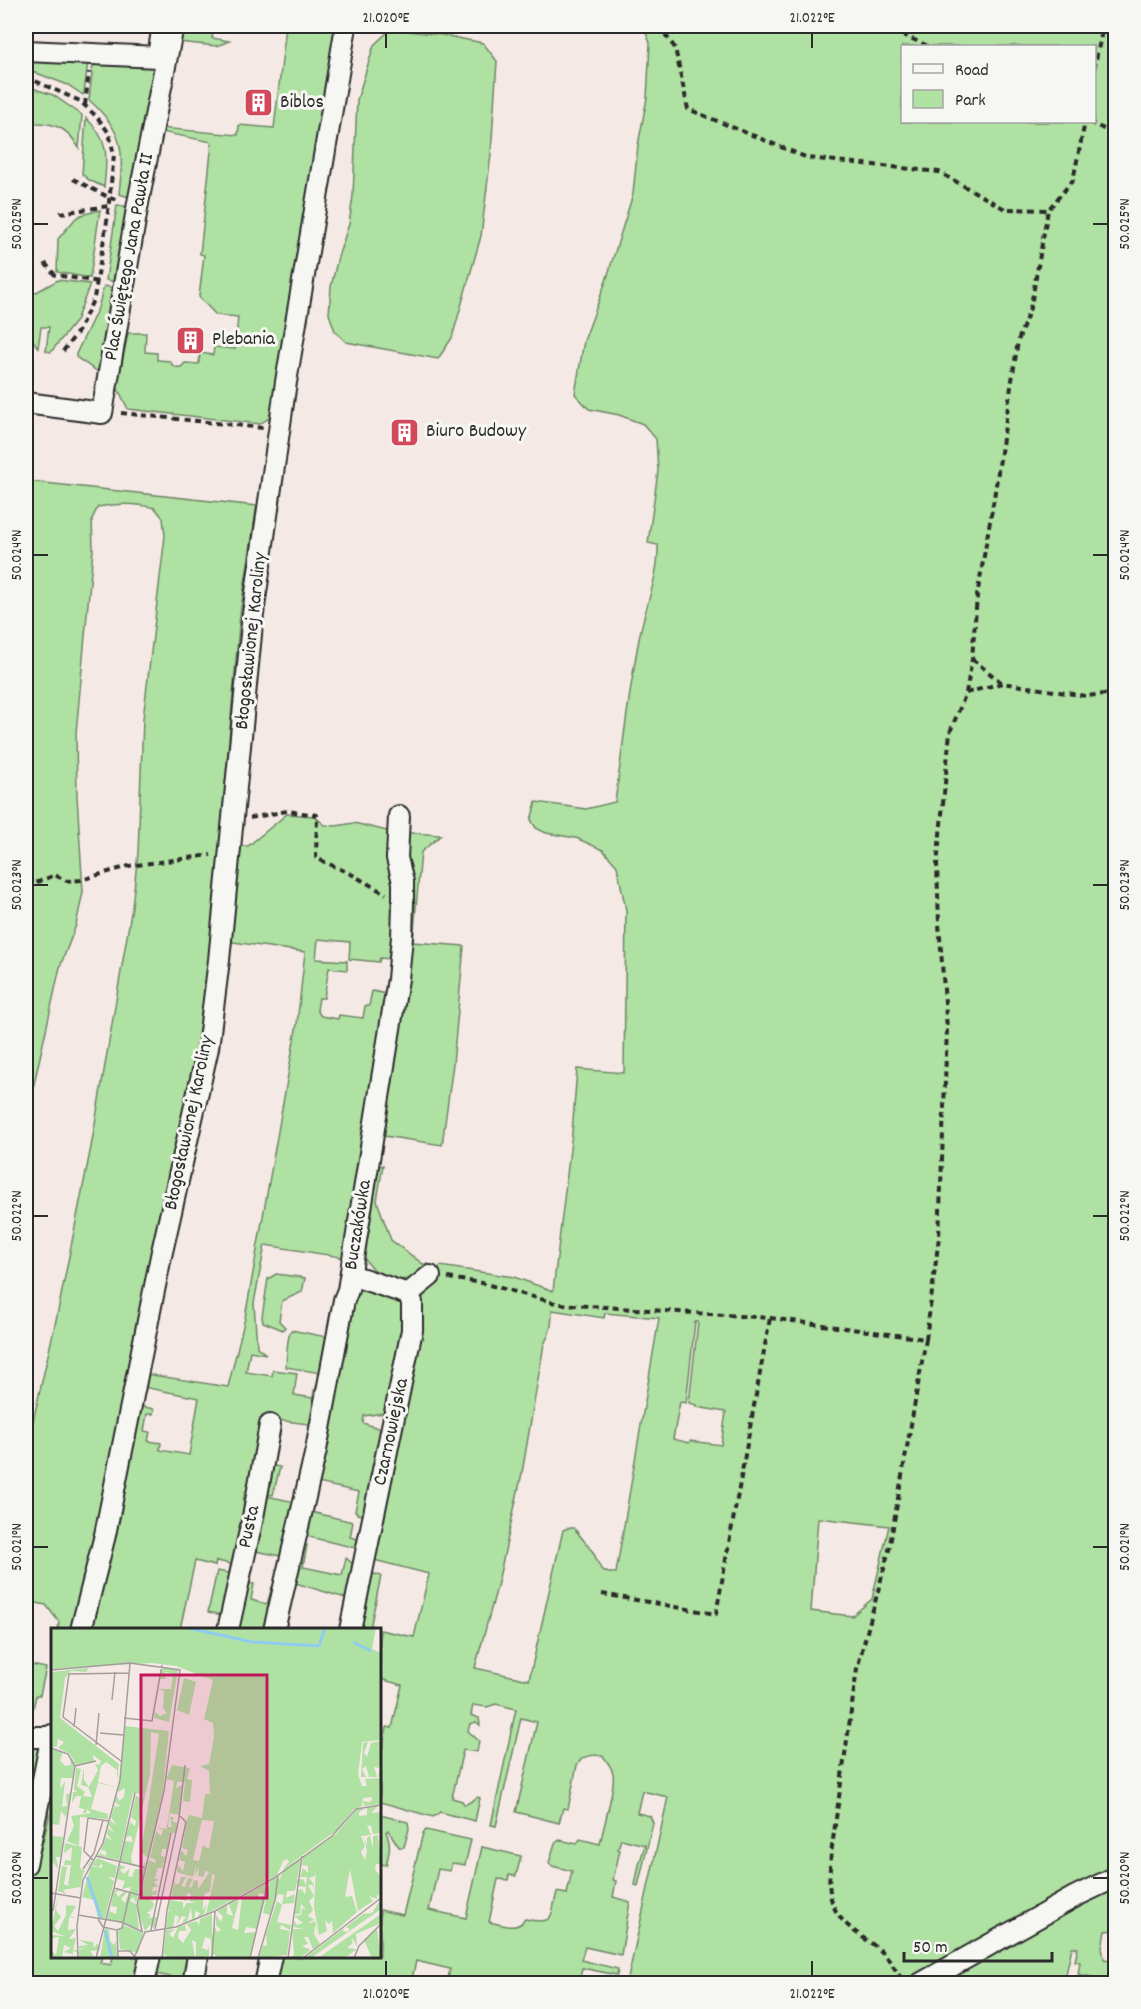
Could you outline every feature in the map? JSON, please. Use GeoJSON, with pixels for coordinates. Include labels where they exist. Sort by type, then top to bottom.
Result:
{"type":"FeatureCollection","features":[{"type":"Feature","properties":{"kind":"street"},"geometry":{"type":"LineString","coordinates":[[26,51],[158,57],[163,26]]}},
{"type":"Feature","properties":{"kind":"street","name":"Plac Świętego Jana Pawła II"},"geometry":{"type":"LineString","coordinates":[[102,412],[138,203],[173,26]]}},
{"type":"Feature","properties":{"kind":"street","name":"Błogosławionej Karoliny"},"geometry":{"type":"LineString","coordinates":[[81,1628],[105,1534],[160,1256],[208,1048],[219,960],[253,614],[306,252],[346,26]]}},
{"type":"Feature","properties":{"kind":"street"},"geometry":{"type":"LineString","coordinates":[[26,403],[102,412]]}},
{"type":"Feature","properties":{"kind":"street","name":"Buczakówka"},"geometry":{"type":"LineString","coordinates":[[274,1628],[313,1462],[344,1300],[351,1275],[398,979],[403,904],[403,882],[398,858],[399,816]]}},
{"type":"Feature","properties":{"kind":"street"},"geometry":{"type":"LineString","coordinates":[[351,1275],[408,1294],[430,1276]]}},
{"type":"Feature","properties":{"kind":"street","name":"Czarnowiejska"},"geometry":{"type":"LineString","coordinates":[[350,1628],[412,1330],[412,1302],[408,1294]]}},
{"type":"Feature","properties":{"kind":"street","name":"Pusta"},"geometry":{"type":"LineString","coordinates":[[228,1628],[253,1517],[270,1425]]}},
{"type":"Feature","properties":{"kind":"street"},"geometry":{"type":"LineString","coordinates":[[26,1737],[51,1736]]}},
{"type":"Feature","properties":{"kind":"street"},"geometry":{"type":"LineString","coordinates":[[26,1864],[51,1741]]}},
{"type":"Feature","properties":{"kind":"street"},"geometry":{"type":"LineString","coordinates":[[920,1983],[1116,1876]]}},
{"type":"Feature","properties":{"kind":"street"},"geometry":{"type":"LineString","coordinates":[[144,1983],[150,1958]]}},
{"type":"Feature","properties":{"kind":"street"},"geometry":{"type":"LineString","coordinates":[[193,1983],[198,1958]]}},
{"type":"Feature","properties":{"kind":"street"},"geometry":{"type":"LineString","coordinates":[[265,1983],[271,1958]]}},
{"type":"Feature","properties":{"kind":"path"},"geometry":{"type":"LineString","coordinates":[[659,26],[675,48],[688,109],[808,158],[939,172],[1005,209],[1048,210]]}},
{"type":"Feature","properties":{"kind":"path"},"geometry":{"type":"LineString","coordinates":[[883,26],[926,45]]}},
{"type":"Feature","properties":{"kind":"path"},"geometry":{"type":"LineString","coordinates":[[1096,63],[1102,26]]}},
{"type":"Feature","properties":{"kind":"path"},"geometry":{"type":"LineString","coordinates":[[85,105],[91,53]]}},
{"type":"Feature","properties":{"kind":"path"},"geometry":{"type":"LineString","coordinates":[[26,77],[50,86],[85,105],[98,117],[109,133],[114,155],[109,207],[94,298],[78,330],[62,354]]}},
{"type":"Feature","properties":{"kind":"path"},"geometry":{"type":"LineString","coordinates":[[904,1983],[881,1951],[842,1920],[833,1904],[830,1864],[857,1668],[889,1550],[927,1339],[939,1237],[947,1029],[937,865],[950,732],[966,693],[972,658],[976,596],[994,498],[1018,341],[1031,305],[1048,210],[1073,180],[1087,123]]}},
{"type":"Feature","properties":{"kind":"path"},"geometry":{"type":"LineString","coordinates":[[1089,123],[1116,135]]}},
{"type":"Feature","properties":{"kind":"path"},"geometry":{"type":"LineString","coordinates":[[73,179],[110,198],[138,203]]}},
{"type":"Feature","properties":{"kind":"path"},"geometry":{"type":"LineString","coordinates":[[60,213],[109,207]]}},
{"type":"Feature","properties":{"kind":"path"},"geometry":{"type":"LineString","coordinates":[[45,263],[55,275],[123,286]]}},
{"type":"Feature","properties":{"kind":"path"},"geometry":{"type":"LineString","coordinates":[[102,412],[279,430]]}},
{"type":"Feature","properties":{"kind":"path"},"geometry":{"type":"LineString","coordinates":[[972,658],[1002,683]]}},
{"type":"Feature","properties":{"kind":"path"},"geometry":{"type":"LineString","coordinates":[[966,693],[1002,683],[1086,696],[1116,693]]}},
{"type":"Feature","properties":{"kind":"path"},"geometry":{"type":"LineString","coordinates":[[231,822],[287,811],[317,815],[316,858],[353,875],[403,904]]}},
{"type":"Feature","properties":{"kind":"path"},"geometry":{"type":"LineString","coordinates":[[26,884],[56,876],[67,881],[81,880],[129,866],[229,853]]}},
{"type":"Feature","properties":{"kind":"path"},"geometry":{"type":"LineString","coordinates":[[430,1276],[482,1283],[559,1304],[770,1318],[927,1339]]}},
{"type":"Feature","properties":{"kind":"path"},"geometry":{"type":"LineString","coordinates":[[602,1594],[716,1614],[770,1318]]}},
{"type":"Feature","properties":{"kind":"green space"},"geometry":{"type":"Polygon","coordinates":[[[163,26],[167,26],[132,198],[119,194],[121,153],[115,132],[101,111],[89,100],[94,54],[158,57],[163,26]]]}},
{"type":"Feature","properties":{"kind":"green space"},"geometry":{"type":"Polygon","coordinates":[[[181,26],[214,27],[212,38],[229,41],[217,46],[178,42],[181,26]]]}},
{"type":"Feature","properties":{"kind":"green space"},"geometry":{"type":"Polygon","coordinates":[[[286,26],[335,26],[270,417],[260,424],[128,409],[117,387],[128,333],[146,333],[145,352],[157,353],[157,360],[170,361],[176,367],[181,367],[185,363],[199,364],[200,353],[213,355],[214,347],[235,349],[238,317],[216,315],[199,297],[204,255],[200,254],[212,142],[161,132],[161,128],[238,135],[239,125],[274,128],[286,26]]]}},
{"type":"Feature","properties":{"kind":"green space"},"geometry":{"type":"Polygon","coordinates":[[[643,26],[1115,26],[1115,1871],[908,1983],[627,1983],[668,1797],[642,1791],[637,1813],[650,1816],[653,1823],[638,1886],[635,1885],[645,1845],[621,1839],[613,1880],[616,1881],[613,1897],[630,1902],[621,1955],[585,1947],[581,1960],[618,1969],[617,1975],[582,1968],[579,1981],[587,1983],[447,1983],[450,1969],[416,1961],[411,1983],[270,1984],[276,1958],[381,1958],[381,1910],[403,1915],[423,1833],[426,1830],[471,1840],[465,1865],[452,1863],[450,1871],[438,1869],[429,1910],[466,1918],[482,1847],[521,1856],[516,1876],[509,1875],[508,1880],[498,1879],[489,1922],[514,1926],[525,1919],[542,1921],[550,1918],[557,1892],[567,1894],[572,1871],[552,1866],[549,1863],[555,1843],[560,1840],[577,1844],[580,1839],[600,1844],[611,1797],[613,1773],[611,1768],[603,1756],[591,1755],[582,1759],[577,1765],[568,1809],[563,1808],[559,1823],[516,1812],[537,1722],[521,1718],[496,1826],[491,1825],[516,1709],[496,1704],[487,1707],[473,1705],[471,1715],[479,1718],[480,1725],[476,1722],[470,1724],[468,1731],[479,1741],[477,1752],[463,1750],[452,1798],[462,1801],[465,1805],[480,1798],[475,1821],[440,1812],[433,1817],[381,1802],[381,1755],[387,1727],[392,1728],[402,1685],[381,1679],[381,1630],[414,1637],[429,1574],[370,1559],[419,1304],[440,1266],[514,1277],[553,1291],[572,1133],[577,1069],[624,1073],[626,910],[617,866],[603,850],[576,838],[546,833],[536,828],[531,820],[536,802],[586,809],[615,802],[636,655],[658,556],[658,545],[648,543],[658,471],[656,439],[643,424],[619,415],[589,409],[575,394],[584,341],[606,281],[633,194],[638,145],[647,98],[650,43],[643,26]],[[552,1310],[550,1332],[544,1344],[522,1473],[497,1587],[475,1668],[529,1680],[563,1530],[574,1528],[593,1552],[601,1569],[608,1573],[616,1573],[659,1318],[605,1313],[604,1318],[552,1310]],[[695,1322],[686,1403],[680,1402],[673,1439],[689,1443],[690,1441],[721,1445],[726,1412],[697,1407],[689,1403],[698,1322],[695,1322]],[[818,1518],[811,1611],[852,1616],[872,1599],[889,1526],[818,1518]]]}},
{"type":"Feature","properties":{"kind":"green space"},"geometry":{"type":"Polygon","coordinates":[[[391,29],[483,43],[497,61],[491,154],[481,236],[452,338],[438,359],[346,342],[335,331],[329,314],[331,287],[349,224],[353,196],[357,100],[374,45],[391,29]]]}},
{"type":"Feature","properties":{"kind":"green space"},"geometry":{"type":"Polygon","coordinates":[[[33,51],[89,53],[83,95],[68,85],[31,71],[33,51]]]}},
{"type":"Feature","properties":{"kind":"green space"},"geometry":{"type":"Polygon","coordinates":[[[26,86],[53,95],[82,115],[79,148],[67,132],[50,124],[36,123],[26,114],[26,86]]]}},
{"type":"Feature","properties":{"kind":"green space"},"geometry":{"type":"Polygon","coordinates":[[[86,118],[94,126],[103,142],[106,158],[104,187],[82,174],[86,118]]]}},
{"type":"Feature","properties":{"kind":"green space"},"geometry":{"type":"Polygon","coordinates":[[[117,205],[130,207],[116,282],[106,280],[117,205]]]}},
{"type":"Feature","properties":{"kind":"green space"},"geometry":{"type":"Polygon","coordinates":[[[100,210],[90,278],[57,272],[58,239],[75,219],[100,210]]]}},
{"type":"Feature","properties":{"kind":"green space"},"geometry":{"type":"Polygon","coordinates":[[[58,280],[90,284],[76,321],[51,352],[46,351],[49,327],[41,327],[38,348],[26,330],[26,313],[31,295],[58,280]]]}},
{"type":"Feature","properties":{"kind":"green space"},"geometry":{"type":"Polygon","coordinates":[[[104,286],[115,288],[98,372],[76,357],[76,354],[98,308],[104,286]]]}},
{"type":"Feature","properties":{"kind":"green space"},"geometry":{"type":"Polygon","coordinates":[[[26,481],[257,506],[240,614],[202,1051],[77,1628],[58,1628],[59,1622],[46,1605],[26,1601],[26,1452],[58,1311],[91,1147],[132,907],[138,853],[143,719],[165,536],[163,518],[155,508],[134,504],[98,507],[92,519],[93,550],[76,733],[83,892],[76,925],[60,967],[26,1120],[26,481]]]}},
{"type":"Feature","properties":{"kind":"green space"},"geometry":{"type":"Polygon","coordinates":[[[287,814],[314,816],[325,825],[354,823],[387,831],[441,835],[421,852],[413,942],[464,946],[453,1064],[442,1145],[378,1135],[405,955],[411,874],[404,870],[396,907],[391,959],[380,958],[379,962],[349,959],[350,942],[318,939],[316,959],[347,961],[347,970],[329,968],[324,998],[319,998],[317,1010],[321,1016],[338,1019],[339,1015],[363,1018],[365,1006],[369,1006],[372,991],[387,994],[347,1258],[265,1245],[254,1303],[257,1347],[266,1354],[250,1351],[246,1372],[272,1376],[273,1370],[297,1373],[294,1395],[313,1398],[314,1390],[322,1395],[316,1425],[277,1420],[254,1488],[245,1492],[243,1501],[248,1516],[226,1616],[208,1612],[217,1571],[229,1573],[231,1564],[216,1561],[215,1566],[195,1561],[180,1628],[88,1628],[135,1405],[154,1409],[153,1414],[147,1414],[144,1431],[150,1432],[148,1441],[161,1443],[160,1450],[189,1455],[199,1398],[138,1386],[140,1373],[228,1387],[245,1318],[297,1024],[305,952],[226,943],[240,846],[248,846],[287,814]]]}},
{"type":"Feature","properties":{"kind":"green space"},"geometry":{"type":"Polygon","coordinates":[[[383,1165],[377,1201],[391,1240],[423,1264],[428,1264],[421,1273],[403,1280],[383,1276],[367,1263],[362,1254],[372,1168],[383,1165]]]}},
{"type":"Feature","properties":{"kind":"green space"},"geometry":{"type":"Polygon","coordinates":[[[276,1274],[305,1278],[302,1292],[282,1301],[279,1321],[285,1327],[283,1330],[263,1322],[262,1317],[268,1279],[276,1274]]]}},
{"type":"Feature","properties":{"kind":"green space"},"geometry":{"type":"Polygon","coordinates":[[[357,1291],[383,1294],[406,1307],[391,1410],[364,1416],[363,1423],[381,1429],[384,1433],[368,1519],[355,1511],[359,1492],[313,1482],[348,1301],[357,1291]]]}},
{"type":"Feature","properties":{"kind":"green space"},"geometry":{"type":"Polygon","coordinates":[[[291,1330],[327,1337],[320,1373],[286,1367],[287,1343],[291,1330]]]}},
{"type":"Feature","properties":{"kind":"green space"},"geometry":{"type":"Polygon","coordinates":[[[268,1465],[280,1467],[273,1495],[266,1494],[266,1496],[300,1503],[286,1557],[255,1551],[248,1583],[254,1584],[251,1600],[267,1604],[272,1587],[279,1589],[269,1628],[232,1628],[268,1465]]]}},
{"type":"Feature","properties":{"kind":"green space"},"geometry":{"type":"Polygon","coordinates":[[[311,1512],[353,1522],[350,1537],[361,1540],[360,1547],[301,1535],[311,1512]]]}},
{"type":"Feature","properties":{"kind":"green space"},"geometry":{"type":"Polygon","coordinates":[[[299,1543],[307,1545],[303,1567],[342,1575],[346,1558],[355,1566],[351,1594],[345,1598],[292,1582],[299,1543]]]}},
{"type":"Feature","properties":{"kind":"green space"},"geometry":{"type":"Polygon","coordinates":[[[375,1574],[381,1576],[370,1628],[355,1628],[366,1577],[375,1574]]]}},
{"type":"Feature","properties":{"kind":"green space"},"geometry":{"type":"Polygon","coordinates":[[[32,1665],[46,1668],[40,1695],[36,1695],[33,1709],[26,1707],[26,1694],[32,1665]]]}},
{"type":"Feature","properties":{"kind":"green space"},"geometry":{"type":"Polygon","coordinates":[[[26,1742],[36,1745],[40,1752],[26,1838],[26,1742]]]}},
{"type":"Feature","properties":{"kind":"green space"},"geometry":{"type":"Polygon","coordinates":[[[51,1796],[51,1958],[102,1958],[100,1963],[111,1965],[113,1958],[144,1958],[139,1983],[26,1984],[26,1882],[30,1862],[40,1853],[49,1817],[51,1796]]]}},
{"type":"Feature","properties":{"kind":"green space"},"geometry":{"type":"Polygon","coordinates":[[[381,1815],[408,1822],[409,1829],[404,1847],[399,1847],[388,1830],[386,1832],[389,1852],[386,1865],[381,1864],[381,1815]]]}},
{"type":"Feature","properties":{"kind":"green space"},"geometry":{"type":"Polygon","coordinates":[[[1115,1882],[1115,1930],[1105,1931],[1102,1947],[1104,1959],[1115,1961],[1115,1982],[1078,1974],[1080,1962],[1075,1961],[1078,1948],[1072,1947],[1064,1983],[934,1984],[1115,1882]]]}},
{"type":"Feature","properties":{"kind":"green space"},"geometry":{"type":"Polygon","coordinates":[[[156,1958],[194,1958],[189,1981],[151,1973],[156,1958]]]}},
{"type":"Feature","properties":{"kind":"place","name":"Biblos"},"geometry":{"type":"Point","coordinates":[259,103]}},
{"type":"Feature","properties":{"kind":"place","name":"Plebania"},"geometry":{"type":"Point","coordinates":[191,340]}},
{"type":"Feature","properties":{"kind":"place","name":"Biuro Budowy"},"geometry":{"type":"Point","coordinates":[405,432]}}]}
